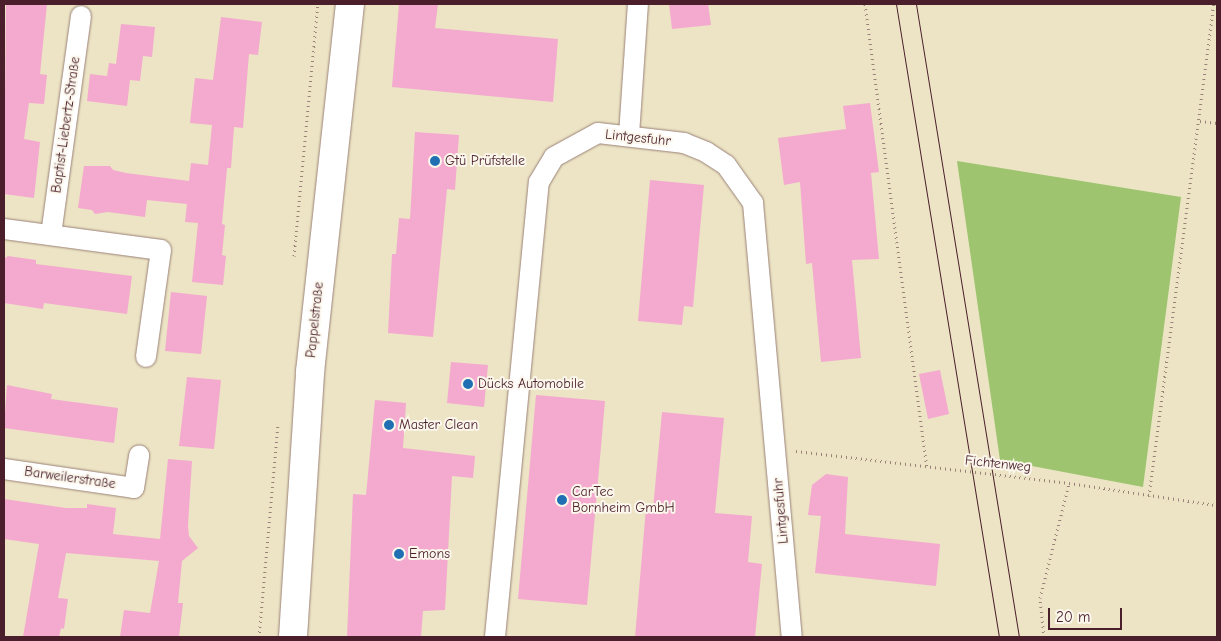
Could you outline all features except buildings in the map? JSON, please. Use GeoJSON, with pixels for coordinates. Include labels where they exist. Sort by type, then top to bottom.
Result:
{"type":"FeatureCollection","features":[{"type":"Feature","properties":{"kind":"main road","name":"Pappelstraße"},"geometry":{"type":"LineString","coordinates":[[293,637],[310,372],[350,4]]}},
{"type":"Feature","properties":{"kind":"street"},"geometry":{"type":"LineString","coordinates":[[629,135],[638,4]]}},
{"type":"Feature","properties":{"kind":"street","name":"Baptist-Liebertz-Straße"},"geometry":{"type":"LineString","coordinates":[[51,235],[81,16]]}},
{"type":"Feature","properties":{"kind":"street","name":"Lintgesfuhr"},"geometry":{"type":"LineString","coordinates":[[495,637],[539,182],[554,157],[574,144],[598,133],[629,135],[684,143],[706,152],[726,164],[753,203],[792,637]]}},
{"type":"Feature","properties":{"kind":"street"},"geometry":{"type":"LineString","coordinates":[[4,229],[161,250],[146,357]]}},
{"type":"Feature","properties":{"kind":"street","name":"Barweilerstraße"},"geometry":{"type":"LineString","coordinates":[[4,469],[134,488],[138,455]]}},
{"type":"Feature","properties":{"kind":"path"},"geometry":{"type":"LineString","coordinates":[[865,4],[927,468]]}},
{"type":"Feature","properties":{"kind":"path"},"geometry":{"type":"LineString","coordinates":[[1149,496],[1214,4]]}},
{"type":"Feature","properties":{"kind":"path"},"geometry":{"type":"LineString","coordinates":[[1200,120],[1217,123]]}},
{"type":"Feature","properties":{"kind":"path","name":"Fichtenweg"},"geometry":{"type":"LineString","coordinates":[[776,448],[927,468],[1069,483],[1217,505]]}},
{"type":"Feature","properties":{"kind":"path"},"geometry":{"type":"LineString","coordinates":[[1044,637],[1040,598],[1069,483]]}},
{"type":"Feature","properties":{"kind":"green space"},"geometry":{"type":"Polygon","coordinates":[[[957,161],[1181,197],[1143,487],[1000,460],[957,161]]]}},
{"type":"Feature","properties":{"kind":"tram line"},"geometry":{"type":"LineString","coordinates":[[896,4],[999,637]]}},
{"type":"Feature","properties":{"kind":"tram line"},"geometry":{"type":"LineString","coordinates":[[916,4],[1019,637]]}},
{"type":"Feature","properties":{"kind":"place","name":"Gtü Prüfstelle"},"geometry":{"type":"Point","coordinates":[435,161]}},
{"type":"Feature","properties":{"kind":"place","name":"Dücks Automobile"},"geometry":{"type":"Point","coordinates":[468,384]}},
{"type":"Feature","properties":{"kind":"place","name":"Master Clean"},"geometry":{"type":"Point","coordinates":[389,425]}},
{"type":"Feature","properties":{"kind":"place","name":"CarTec Bornheim GmbH"},"geometry":{"type":"Point","coordinates":[562,500]}},
{"type":"Feature","properties":{"kind":"place","name":"Emons"},"geometry":{"type":"Point","coordinates":[399,554]}}]}
